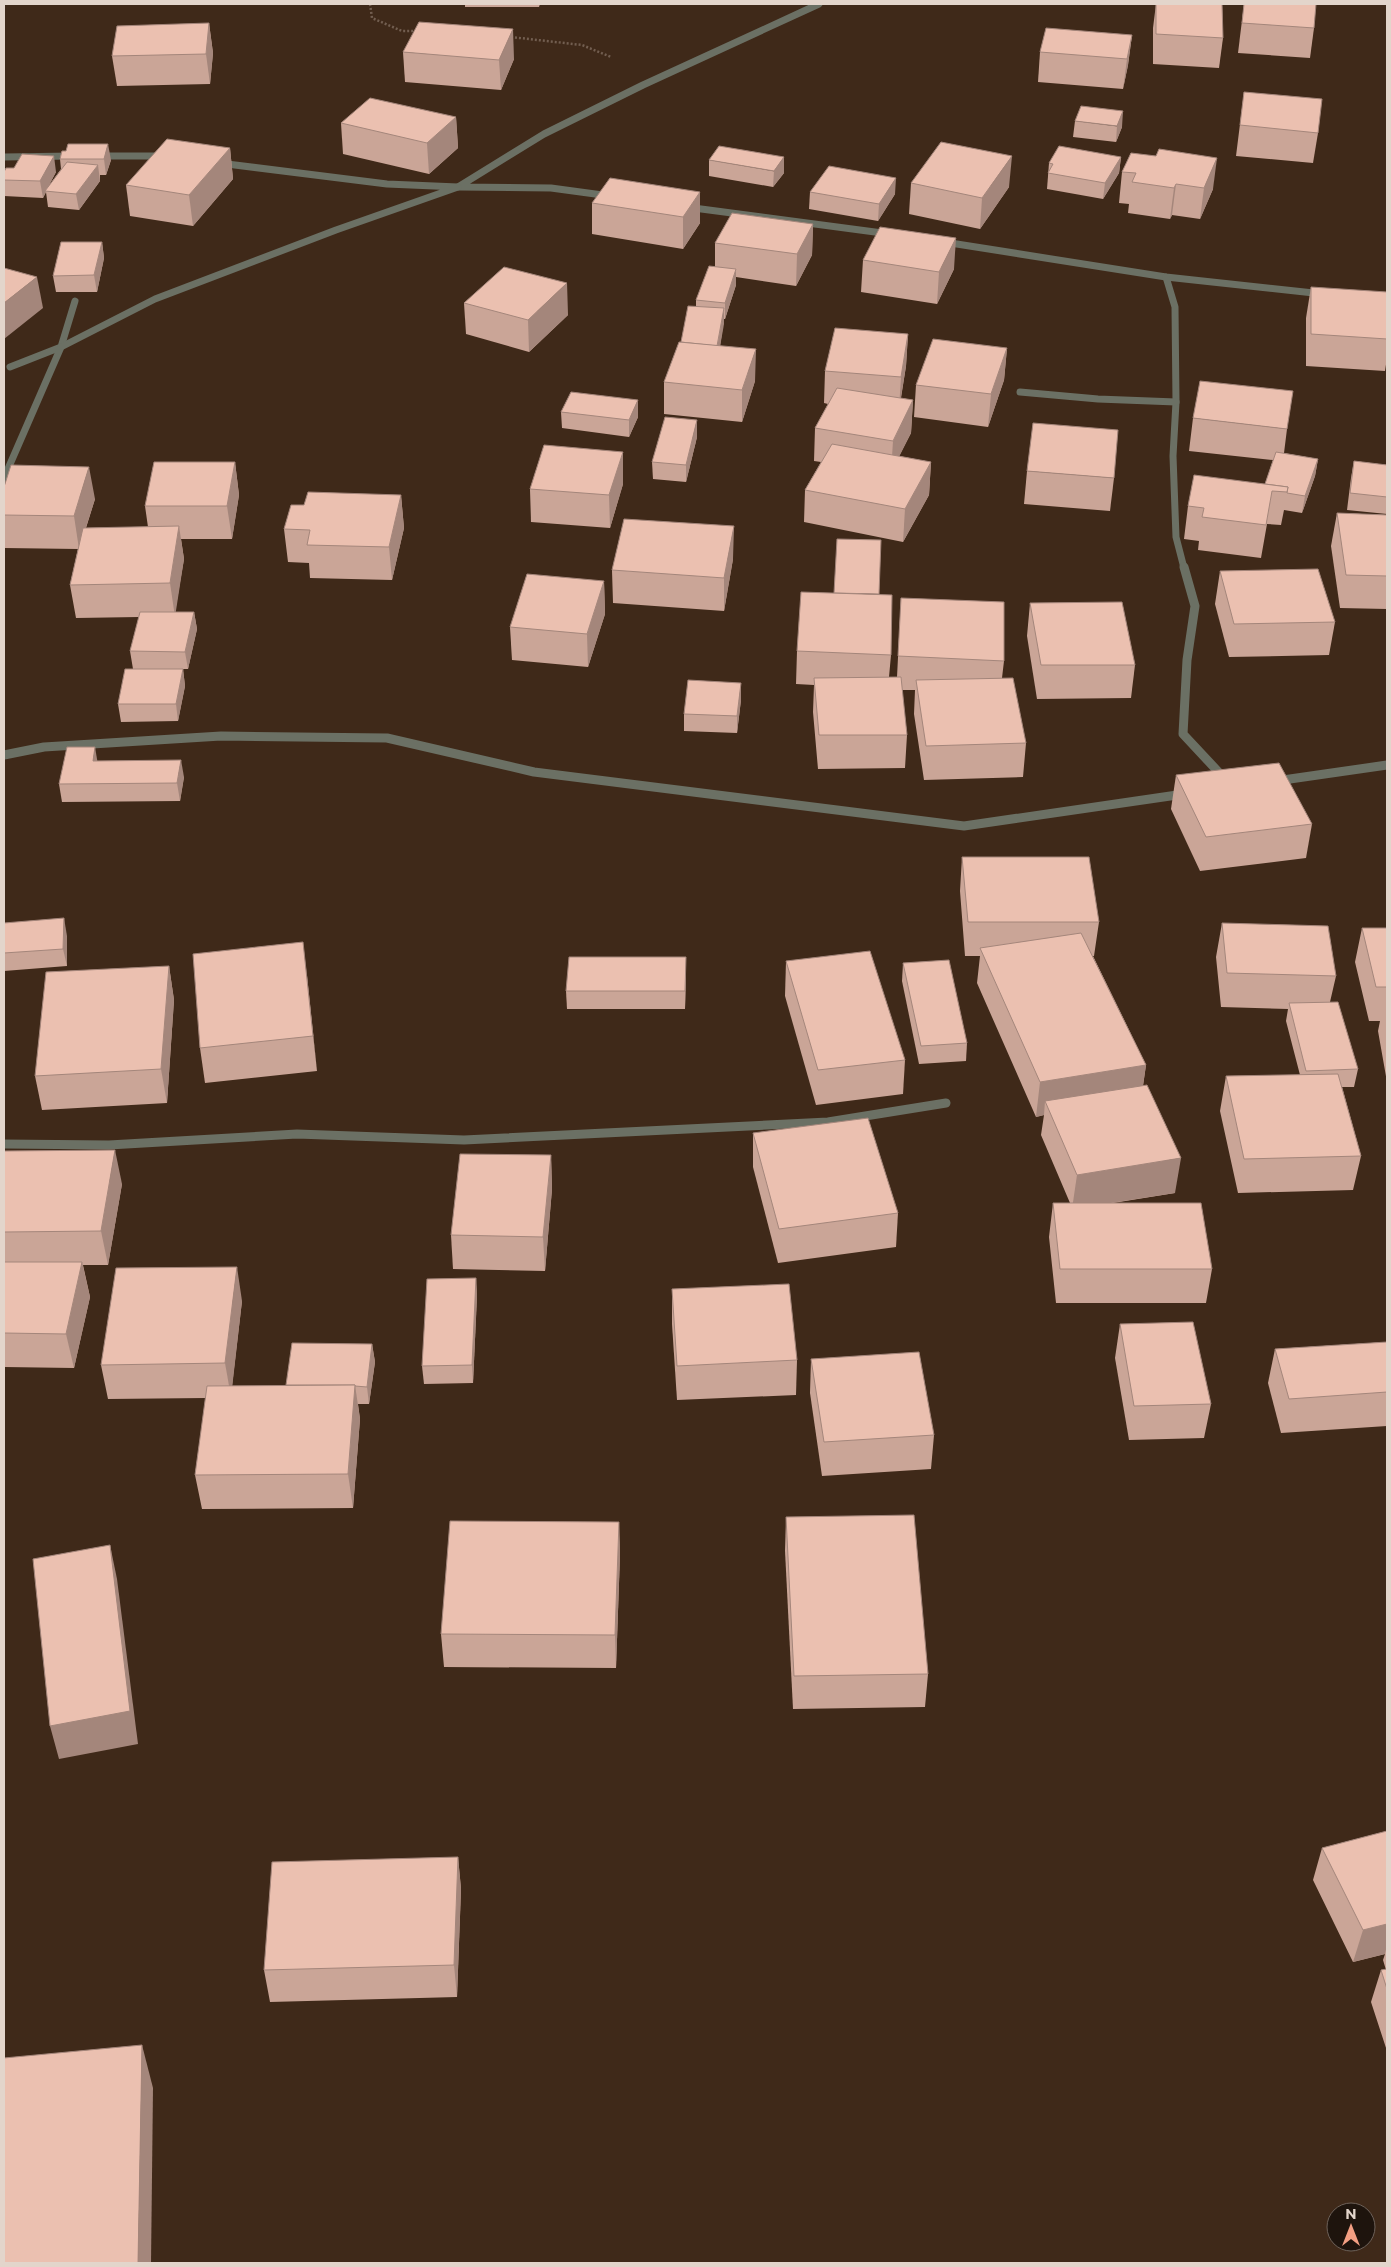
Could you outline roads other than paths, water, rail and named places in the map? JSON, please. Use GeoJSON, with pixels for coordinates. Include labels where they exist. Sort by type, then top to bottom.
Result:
{"type":"FeatureCollection","features":[{"type":"Feature","properties":{"kind":"street"},"geometry":{"type":"LineString","coordinates":[[6,367],[61,347],[155,299],[458,186],[544,134],[642,85],[819,4]]}},
{"type":"Feature","properties":{"kind":"street"},"geometry":{"type":"LineString","coordinates":[[4,157],[173,157]]}},
{"type":"Feature","properties":{"kind":"street"},"geometry":{"type":"LineString","coordinates":[[212,162],[387,184],[551,188],[619,198]]}},
{"type":"Feature","properties":{"kind":"street"},"geometry":{"type":"LineString","coordinates":[[677,206],[895,234]]}},
{"type":"Feature","properties":{"kind":"street"},"geometry":{"type":"LineString","coordinates":[[933,240],[1166,277],[1333,295]]}},
{"type":"Feature","properties":{"kind":"street"},"geometry":{"type":"LineString","coordinates":[[1166,277],[1175,307],[1176,402],[1173,456],[1176,537],[1196,606],[1187,660],[1183,734],[1233,787],[1223,788]]}},
{"type":"Feature","properties":{"kind":"street"},"geometry":{"type":"LineString","coordinates":[[4,478],[61,347],[75,301]]}},
{"type":"Feature","properties":{"kind":"street"},"geometry":{"type":"LineString","coordinates":[[1020,392],[1079,399],[1176,402]]}},
{"type":"Feature","properties":{"kind":"street"},"geometry":{"type":"LineString","coordinates":[[4,755],[44,746],[221,736],[387,738],[534,772],[964,826],[1194,793]]}},
{"type":"Feature","properties":{"kind":"street"},"geometry":{"type":"LineString","coordinates":[[1262,783],[1387,765]]}},
{"type":"Feature","properties":{"kind":"street"},"geometry":{"type":"LineString","coordinates":[[4,1144],[109,1145],[298,1134],[464,1140],[828,1122],[946,1103]]}}]}
